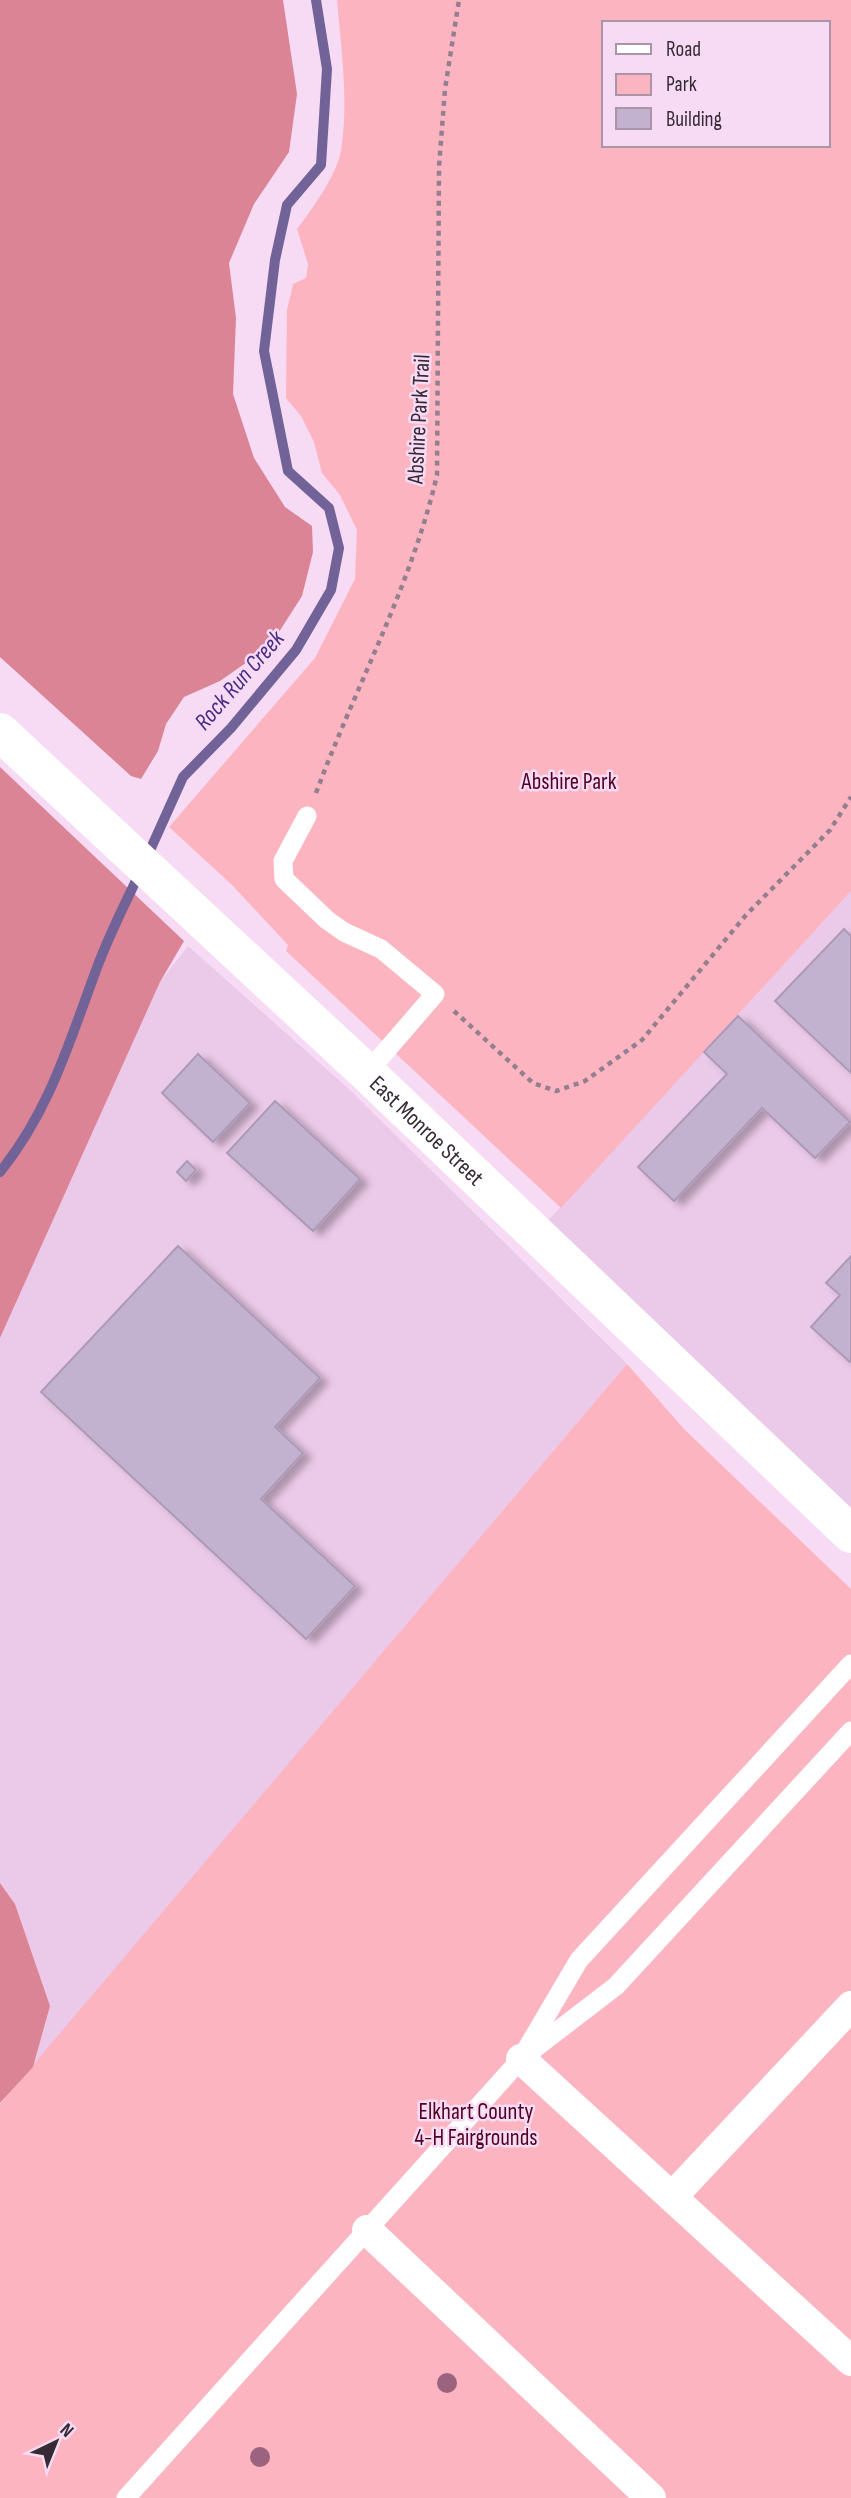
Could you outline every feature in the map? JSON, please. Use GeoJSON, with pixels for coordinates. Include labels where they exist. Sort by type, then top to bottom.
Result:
{"type":"FeatureCollection","features":[{"type":"Feature","properties":{"kind":"street","name":"East Monroe Street"},"geometry":{"type":"LineString","coordinates":[[0,732],[367,1073],[851,1534]]}},
{"type":"Feature","properties":{"kind":"street"},"geometry":{"type":"LineString","coordinates":[[672,2197],[851,2006]]}},
{"type":"Feature","properties":{"kind":"street"},"geometry":{"type":"LineString","coordinates":[[521,2059],[849,2356]]}},
{"type":"Feature","properties":{"kind":"street"},"geometry":{"type":"LineString","coordinates":[[367,2230],[652,2498]]}},
{"type":"Feature","properties":{"kind":"lane"},"geometry":{"type":"LineString","coordinates":[[307,816],[283,861],[284,879],[327,920],[344,932],[381,948],[435,994],[367,1073]]}},
{"type":"Feature","properties":{"kind":"lane"},"geometry":{"type":"LineString","coordinates":[[521,2059],[579,1960],[851,1664]]}},
{"type":"Feature","properties":{"kind":"lane"},"geometry":{"type":"LineString","coordinates":[[126,2498],[521,2059],[616,1986],[851,1731]]}},
{"type":"Feature","properties":{"kind":"path","name":"Abshire Park Trail"},"geometry":{"type":"LineString","coordinates":[[307,816],[342,724],[397,606],[427,515],[437,475],[439,167],[445,89],[459,0]]}},
{"type":"Feature","properties":{"kind":"path"},"geometry":{"type":"LineString","coordinates":[[435,994],[533,1083],[556,1091],[585,1081],[642,1040],[746,915],[830,830],[851,797]]}},
{"type":"Feature","properties":{"kind":"shaded area"},"geometry":{"type":"Polygon","coordinates":[[[0,0],[283,0],[297,94],[289,152],[254,204],[229,263],[236,318],[233,394],[254,458],[285,507],[312,526],[313,552],[302,596],[270,646],[220,681],[184,697],[166,724],[158,751],[141,779],[131,776],[0,657],[0,0]]]}},
{"type":"Feature","properties":{"kind":"shaded area"},"geometry":{"type":"Polygon","coordinates":[[[0,767],[184,941],[160,982],[0,1338],[0,767]]]}},
{"type":"Feature","properties":{"kind":"shaded area"},"geometry":{"type":"Polygon","coordinates":[[[851,891],[851,1513],[544,1225],[851,891]]]}},
{"type":"Feature","properties":{"kind":"shaded area"},"geometry":{"type":"Polygon","coordinates":[[[188,946],[350,1090],[627,1364],[33,2067],[50,2006],[15,1904],[0,1883],[0,1338],[160,982],[188,946]]]}},
{"type":"Feature","properties":{"kind":"shaded area"},"geometry":{"type":"Polygon","coordinates":[[[0,1883],[15,1904],[50,2006],[33,2067],[0,2103],[0,1883]]]}},
{"type":"Feature","properties":{"kind":"green space","name":"Abshire Park"},"geometry":{"type":"Polygon","coordinates":[[[337,0],[851,0],[851,891],[561,1208],[286,951],[288,945],[231,884],[169,827],[315,658],[355,579],[357,530],[340,495],[322,473],[314,442],[301,416],[286,398],[287,310],[293,284],[306,278],[308,264],[297,229],[316,202],[339,159],[343,131],[342,56],[337,0]]]}},
{"type":"Feature","properties":{"kind":"green space","name":"Elkhart County 4-H Fairgrounds"},"geometry":{"type":"Polygon","coordinates":[[[627,1364],[684,1429],[851,1589],[851,2498],[0,2498],[0,2104],[627,1364]]]}},
{"type":"Feature","properties":{"kind":"building"},"geometry":{"type":"Polygon","coordinates":[[[844,929],[851,936],[851,1073],[775,1001],[844,929]]]}},
{"type":"Feature","properties":{"kind":"building"},"geometry":{"type":"Polygon","coordinates":[[[738,1016],[850,1122],[815,1158],[762,1108],[674,1201],[638,1167],[727,1074],[704,1052],[738,1016]]]}},
{"type":"Feature","properties":{"kind":"building"},"geometry":{"type":"Polygon","coordinates":[[[198,1054],[250,1103],[213,1142],[162,1093],[198,1054]]]}},
{"type":"Feature","properties":{"kind":"building"},"geometry":{"type":"Polygon","coordinates":[[[275,1101],[360,1179],[313,1231],[227,1153],[275,1101]]]}},
{"type":"Feature","properties":{"kind":"building"},"geometry":{"type":"Polygon","coordinates":[[[187,1161],[196,1170],[186,1181],[177,1172],[187,1161]]]}},
{"type":"Feature","properties":{"kind":"building"},"geometry":{"type":"Polygon","coordinates":[[[178,1246],[320,1378],[275,1427],[303,1453],[261,1499],[355,1586],[306,1639],[41,1392],[178,1246]]]}},
{"type":"Feature","properties":{"kind":"building"},"geometry":{"type":"Polygon","coordinates":[[[851,1256],[850,1362],[811,1327],[840,1295],[826,1283],[851,1256]]]}},
{"type":"Feature","properties":{"kind":"waterway","name":"Rock Run Creek"},"geometry":{"type":"LineString","coordinates":[[147,857],[183,777],[231,728],[296,650],[331,590],[339,548],[329,508],[288,471],[264,351],[275,260],[287,205],[321,165],[327,69],[316,0]]}},
{"type":"Feature","properties":{"kind":"waterway","name":"Rock Run Creek"},"geometry":{"type":"LineString","coordinates":[[0,1172],[33,1123],[58,1073],[103,953],[140,872]]}}]}
